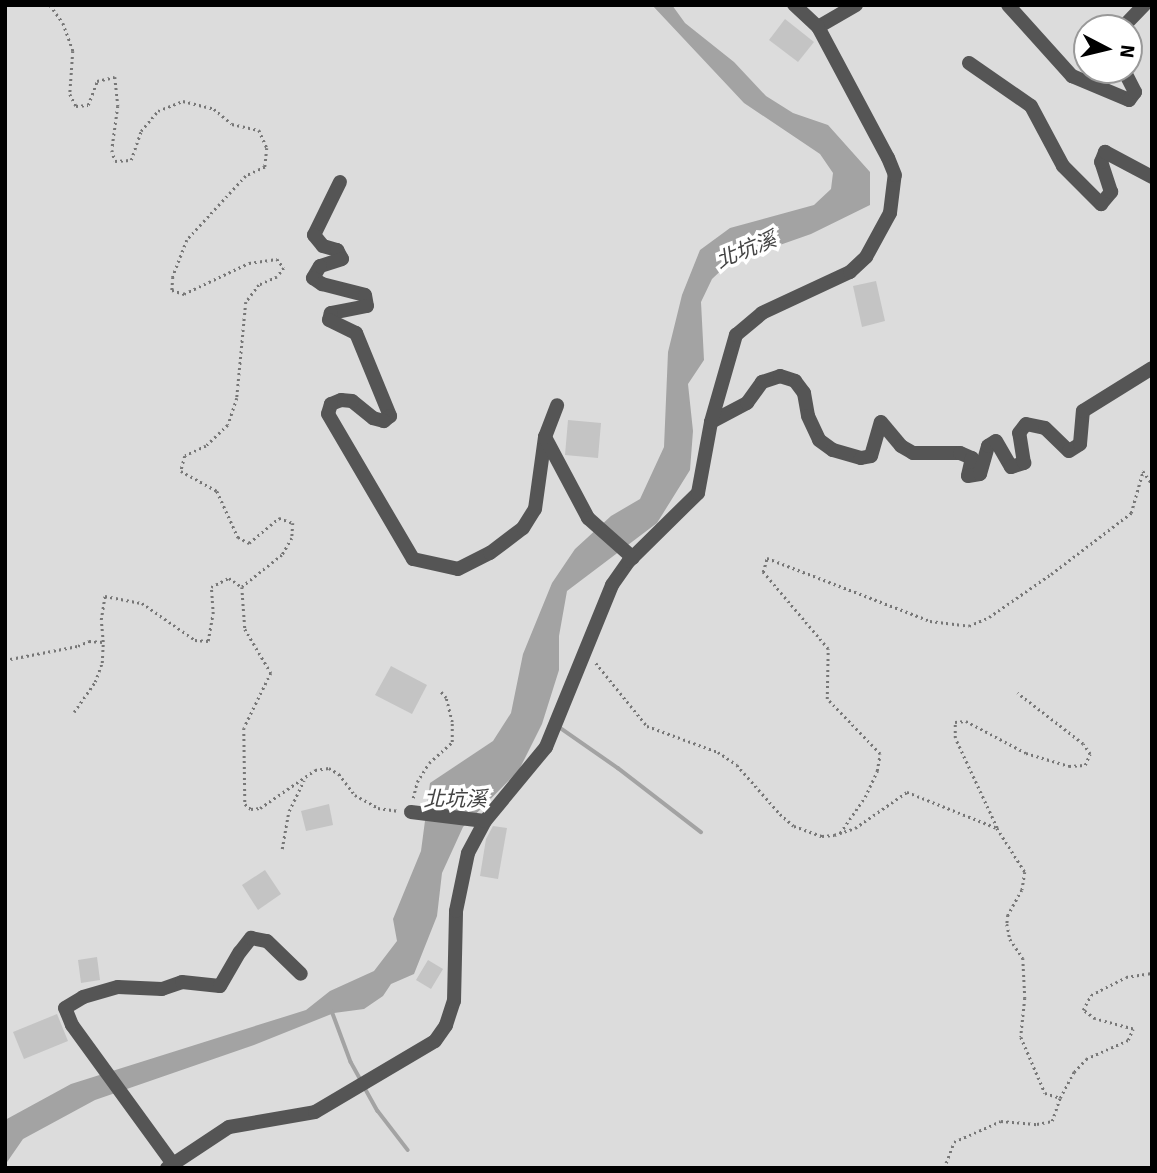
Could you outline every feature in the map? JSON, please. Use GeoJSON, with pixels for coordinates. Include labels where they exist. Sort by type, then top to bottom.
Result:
{"type":"FeatureCollection","features":[{"type":"Feature","properties":{"kind":"street"},"geometry":{"type":"LineString","coordinates":[[301,974],[267,941],[251,938],[220,986],[182,982],[162,989],[118,988],[83,997],[65,1008],[72,1025],[143,1122],[170,1166],[229,1127],[315,1112],[435,1041],[446,1026],[457,980],[456,911],[468,853],[485,821],[545,747],[612,585],[632,557],[698,493],[711,422],[736,335],[762,313],[850,272],[866,257],[890,213],[895,175],[818,27],[794,5]]}},
{"type":"Feature","properties":{"kind":"street"},"geometry":{"type":"LineString","coordinates":[[818,27],[856,5]]}},
{"type":"Feature","properties":{"kind":"street"},"geometry":{"type":"LineString","coordinates":[[1008,5],[1073,76]]}},
{"type":"Feature","properties":{"kind":"street"},"geometry":{"type":"LineString","coordinates":[[970,62],[1031,106],[1063,166],[1101,204],[1111,192],[1101,162],[1105,152],[1152,177]]}},
{"type":"Feature","properties":{"kind":"street"},"geometry":{"type":"LineString","coordinates":[[1091,84],[1129,100],[1135,92],[1131,84]]}},
{"type":"Feature","properties":{"kind":"street"},"geometry":{"type":"LineString","coordinates":[[340,182],[314,235],[323,246],[337,250],[342,259],[320,266],[313,278],[322,284],[365,295],[367,306],[331,313],[329,320],[356,333],[390,416],[384,421],[373,418],[352,401],[341,400],[331,404],[328,414],[413,559],[458,569],[508,542],[523,528],[535,509],[545,438],[557,405]]}},
{"type":"Feature","properties":{"kind":"street"},"geometry":{"type":"LineString","coordinates":[[711,422],[747,402],[762,382],[780,376],[795,381],[804,393],[808,416],[819,440],[833,450],[861,458],[871,456],[881,422],[901,446],[913,453],[960,453],[972,458],[968,476],[980,474],[988,446],[996,441],[1011,467],[1024,463],[1019,433],[1026,424],[1045,428],[1069,451],[1080,444],[1083,411],[1152,368]]}},
{"type":"Feature","properties":{"kind":"street"},"geometry":{"type":"LineString","coordinates":[[545,438],[588,517],[632,557]]}},
{"type":"Feature","properties":{"kind":"street"},"geometry":{"type":"LineString","coordinates":[[410,812],[484,821]]}},
{"type":"Feature","properties":{"kind":"path"},"geometry":{"type":"LineString","coordinates":[[50,5],[63,23],[73,51],[70,94],[76,106],[88,105],[97,81],[115,77],[118,106],[112,149],[115,161],[131,160],[141,131],[158,111],[183,101],[214,109],[232,124],[259,130],[267,148],[265,167],[246,176],[202,220],[187,240],[173,277],[172,290],[184,294],[249,263],[277,259],[284,268],[277,277],[260,285],[246,302],[237,398],[228,425],[206,446],[185,456],[181,471],[217,491],[238,537],[249,543],[279,518],[293,523],[292,538],[282,555],[242,587]]}},
{"type":"Feature","properties":{"kind":"path"},"geometry":{"type":"LineString","coordinates":[[840,833],[865,797],[877,771],[880,754],[827,699],[828,649],[763,572],[767,558],[930,621],[969,626],[989,617],[1051,574],[1130,513],[1143,471],[1152,484]]}},
{"type":"Feature","properties":{"kind":"path"},"geometry":{"type":"LineString","coordinates":[[74,712],[95,682],[102,663],[101,620],[105,596],[142,603],[195,640],[208,641],[213,614],[211,587],[229,578],[242,587]]}},
{"type":"Feature","properties":{"kind":"path"},"geometry":{"type":"LineString","coordinates":[[242,587],[245,629],[271,673],[244,728],[245,804],[251,809],[260,808],[315,770],[329,768],[339,774],[355,796],[378,808],[410,812],[417,782],[429,763],[452,742],[453,722],[446,698],[440,691]]}},
{"type":"Feature","properties":{"kind":"path"},"geometry":{"type":"LineString","coordinates":[[5,660],[78,646],[89,641],[103,642]]}},
{"type":"Feature","properties":{"kind":"path"},"geometry":{"type":"LineString","coordinates":[[586,650],[647,726],[718,752],[737,765],[794,826],[822,836],[840,833],[855,828],[906,792],[996,828]]}},
{"type":"Feature","properties":{"kind":"path"},"geometry":{"type":"LineString","coordinates":[[1017,693],[1083,744],[1090,754],[1085,765],[1069,766],[1026,753],[966,721],[955,722],[956,738],[996,828],[1025,872],[1022,890],[1008,915],[1007,924],[1010,939],[1023,958],[1025,998],[1021,1037],[1045,1093],[1060,1098]]}},
{"type":"Feature","properties":{"kind":"path"},"geometry":{"type":"LineString","coordinates":[[282,849],[289,811],[305,777]]}},
{"type":"Feature","properties":{"kind":"path"},"geometry":{"type":"LineString","coordinates":[[944,1168],[954,1142],[1001,1121],[1037,1124],[1052,1121],[1060,1098],[1074,1072],[1086,1059],[1128,1040],[1133,1029],[1095,1019],[1083,1010],[1091,995],[1126,977],[1152,973]]}},
{"type":"Feature","properties":{"kind":"shaded area"},"geometry":{"type":"Polygon","coordinates":[[[5,5],[1152,5],[1152,1168],[5,1168],[5,5]]]}},
{"type":"Feature","properties":{"kind":"water","name":"北坑溪"},"geometry":{"type":"Polygon","coordinates":[[[652,5],[672,5],[685,23],[734,62],[766,96],[793,113],[828,125],[870,172],[870,205],[811,234],[729,263],[712,279],[701,302],[704,360],[688,384],[693,431],[690,470],[657,523],[567,591],[559,636],[559,670],[542,724],[519,770],[463,827],[442,873],[437,916],[414,974],[391,984],[383,996],[364,1009],[334,1013],[254,1045],[95,1100],[23,1139],[5,1165],[5,1120],[71,1084],[306,1010],[330,991],[374,971],[397,941],[393,919],[421,851],[430,783],[493,741],[511,713],[523,654],[552,583],[575,549],[611,516],[640,499],[664,447],[668,352],[682,295],[700,250],[730,228],[814,205],[831,189],[833,173],[820,154],[744,103],[652,5]]]}},
{"type":"Feature","properties":{"kind":"building"},"geometry":{"type":"Polygon","coordinates":[[[785,19],[814,42],[798,62],[769,40],[785,19]]]}},
{"type":"Feature","properties":{"kind":"building"},"geometry":{"type":"Polygon","coordinates":[[[876,281],[885,321],[862,327],[853,286],[876,281]]]}},
{"type":"Feature","properties":{"kind":"building"},"geometry":{"type":"Polygon","coordinates":[[[568,420],[601,423],[598,458],[565,455],[568,420]]]}},
{"type":"Feature","properties":{"kind":"building"},"geometry":{"type":"Polygon","coordinates":[[[391,666],[427,685],[412,714],[375,695],[391,666]]]}},
{"type":"Feature","properties":{"kind":"building"},"geometry":{"type":"Polygon","coordinates":[[[329,804],[333,825],[306,831],[301,811],[329,804]]]}},
{"type":"Feature","properties":{"kind":"building"},"geometry":{"type":"Polygon","coordinates":[[[493,826],[507,828],[498,879],[480,876],[486,839],[493,826]]]}},
{"type":"Feature","properties":{"kind":"building"},"geometry":{"type":"Polygon","coordinates":[[[265,870],[281,894],[258,910],[242,885],[265,870]]]}},
{"type":"Feature","properties":{"kind":"building"},"geometry":{"type":"Polygon","coordinates":[[[97,957],[100,980],[81,983],[78,960],[97,957]]]}},
{"type":"Feature","properties":{"kind":"building"},"geometry":{"type":"Polygon","coordinates":[[[428,960],[443,969],[431,989],[416,980],[428,960]]]}},
{"type":"Feature","properties":{"kind":"building"},"geometry":{"type":"Polygon","coordinates":[[[57,1014],[68,1041],[24,1059],[13,1032],[57,1014]]]}},
{"type":"Feature","properties":{"kind":"waterway"},"geometry":{"type":"LineString","coordinates":[[559,727],[618,768],[701,832]]}},
{"type":"Feature","properties":{"kind":"waterway"},"geometry":{"type":"LineString","coordinates":[[332,1011],[351,1062],[362,1082]]}},
{"type":"Feature","properties":{"kind":"waterway"},"geometry":{"type":"LineString","coordinates":[[365,1088],[378,1111],[408,1150]]}}]}
